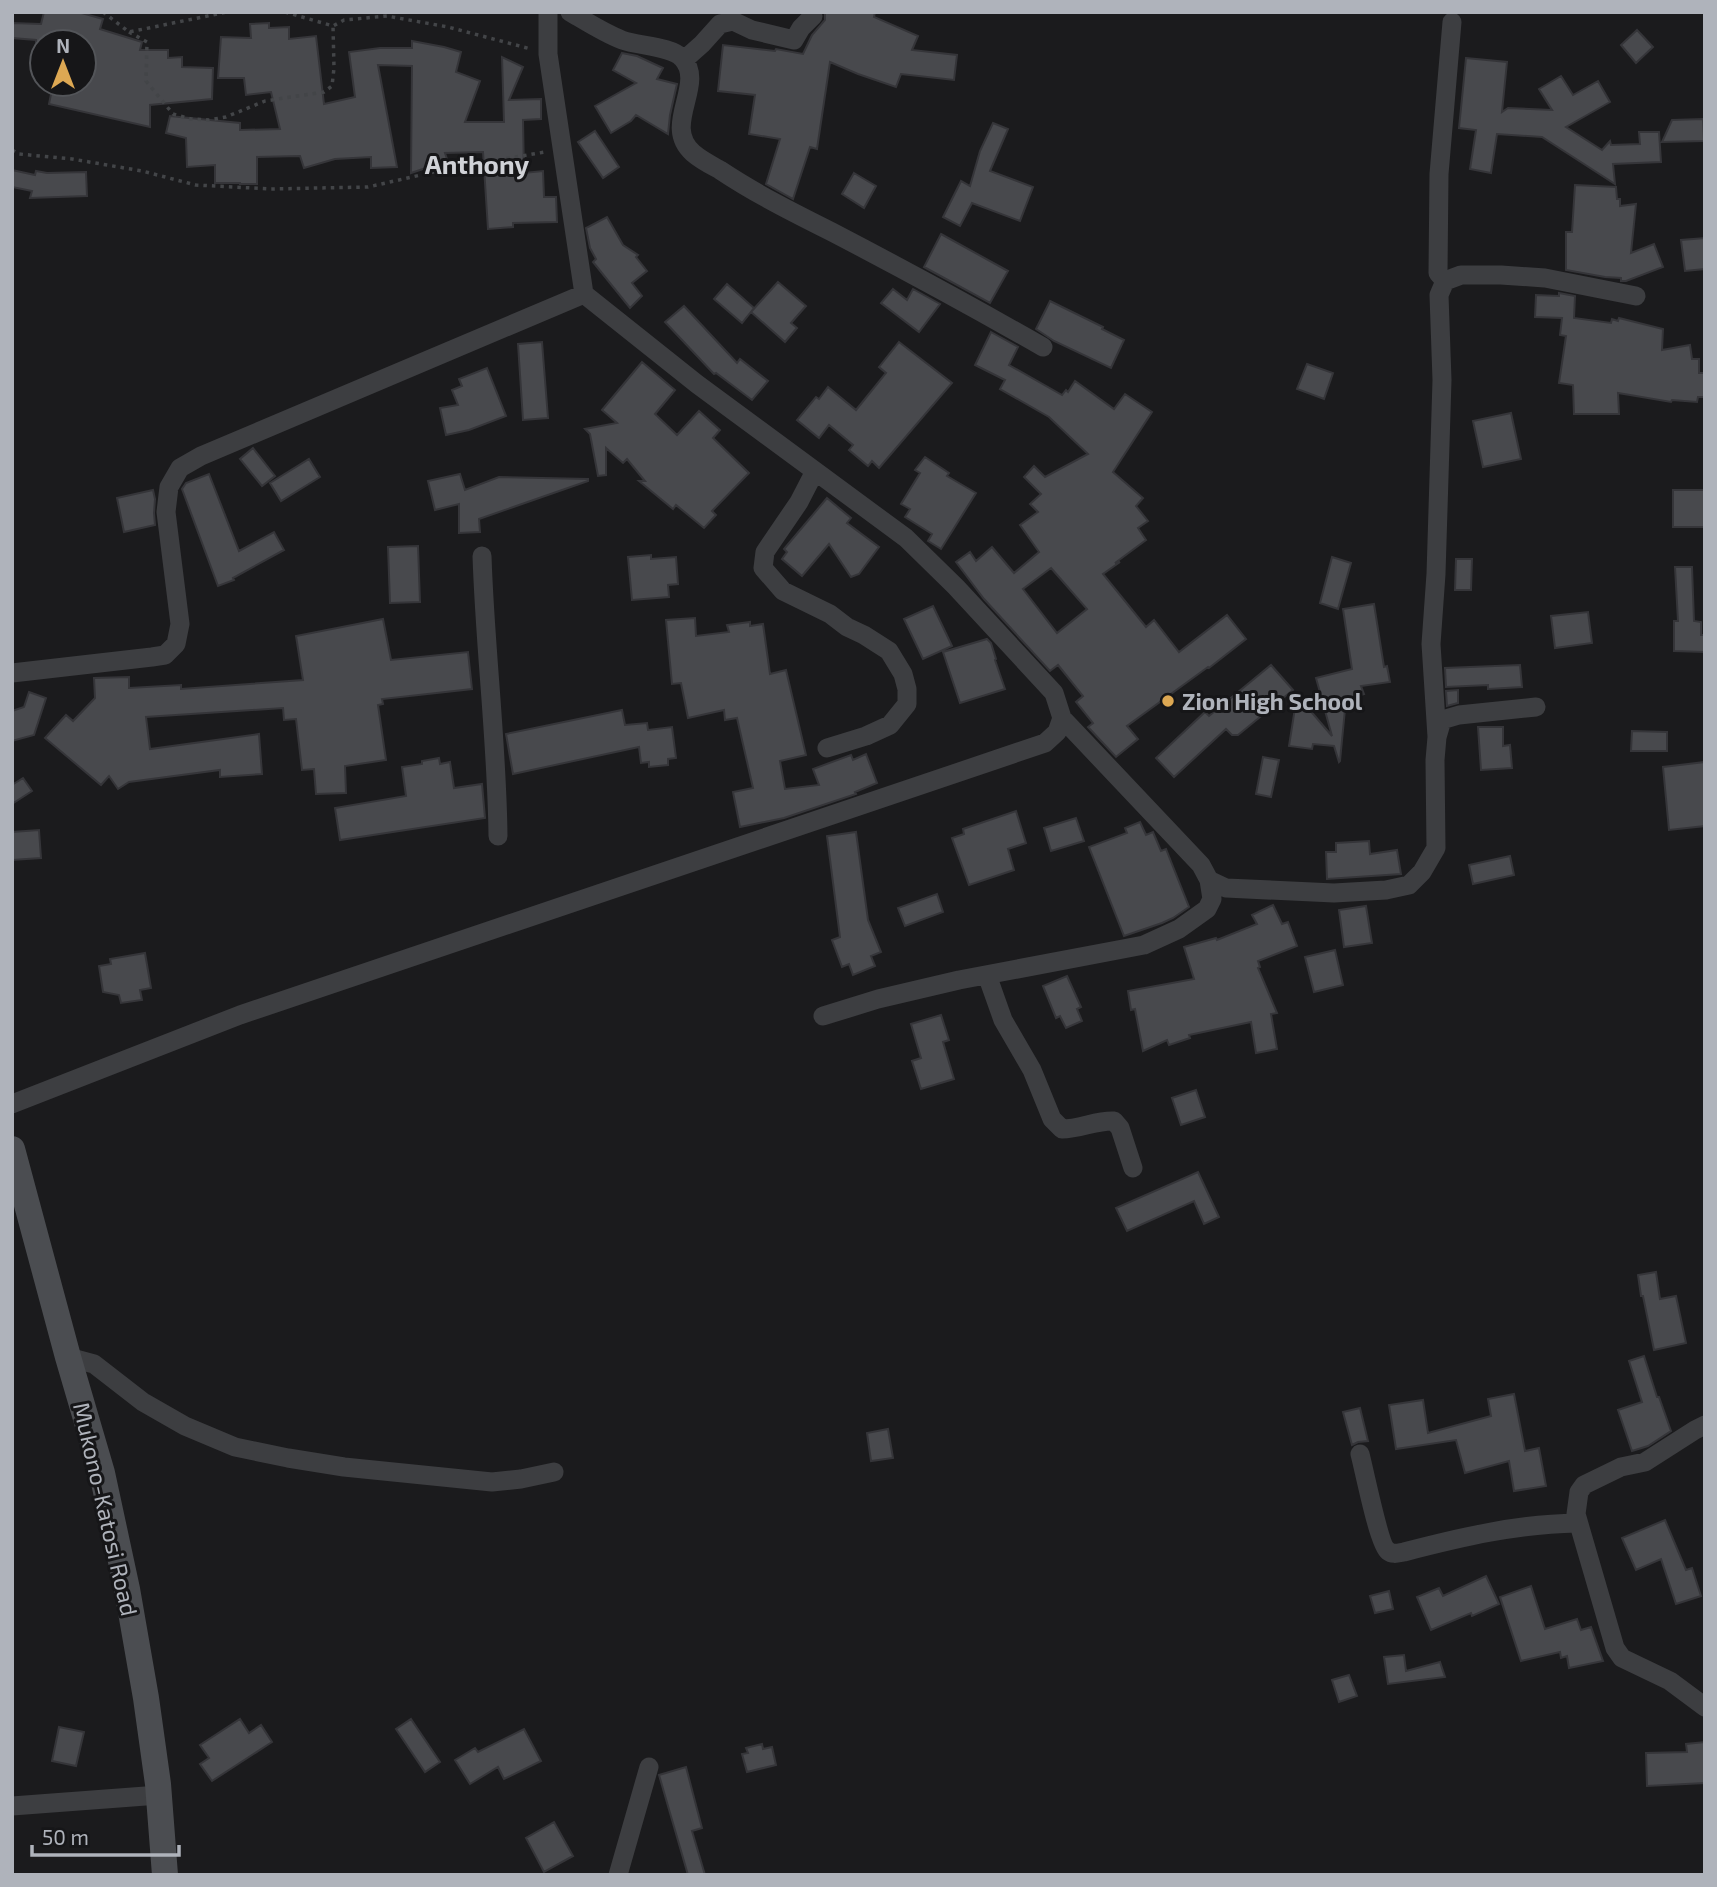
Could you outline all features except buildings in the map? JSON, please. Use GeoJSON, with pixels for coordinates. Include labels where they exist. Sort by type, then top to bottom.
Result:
{"type":"FeatureCollection","features":[{"type":"Feature","properties":{"kind":"main road","name":"Mukono-Katosi Road"},"geometry":{"type":"LineString","coordinates":[[12,1149],[17,1189],[102,1473],[127,1589],[159,1795],[165,1875]]}},
{"type":"Feature","properties":{"kind":"street"},"geometry":{"type":"LineString","coordinates":[[548,12],[548,54],[584,295],[697,384],[906,538],[956,587],[1054,693],[1062,718],[1201,865],[1209,880],[1212,899],[1207,909],[1179,929],[1144,945],[878,999],[823,1016]]}},
{"type":"Feature","properties":{"kind":"street"},"geometry":{"type":"LineString","coordinates":[[570,12],[623,40],[681,56],[688,66],[691,80],[681,122],[683,138],[692,152],[745,187],[937,287],[1043,347]]}},
{"type":"Feature","properties":{"kind":"street"},"geometry":{"type":"LineString","coordinates":[[684,60],[720,24],[733,21],[752,30],[794,40],[813,16]]}},
{"type":"Feature","properties":{"kind":"street"},"geometry":{"type":"LineString","coordinates":[[1445,281],[1438,273],[1439,174],[1452,22]]}},
{"type":"Feature","properties":{"kind":"street"},"geometry":{"type":"LineString","coordinates":[[1209,880],[1226,888],[1334,893],[1386,890],[1409,884],[1422,872],[1436,848],[1437,737],[1431,645],[1442,380],[1439,295],[1445,281],[1461,275],[1501,275],[1545,278],[1636,296]]}},
{"type":"Feature","properties":{"kind":"street"},"geometry":{"type":"LineString","coordinates":[[12,673],[152,657],[165,654],[176,645],[180,624],[166,512],[169,487],[180,468],[201,456],[584,295]]}},
{"type":"Feature","properties":{"kind":"street"},"geometry":{"type":"LineString","coordinates":[[815,471],[799,502],[765,552],[763,568],[783,591],[830,614],[889,651],[903,674],[907,689],[907,705],[890,725],[866,736],[827,748]]}},
{"type":"Feature","properties":{"kind":"street"},"geometry":{"type":"LineString","coordinates":[[482,556],[498,778],[498,836]]}},
{"type":"Feature","properties":{"kind":"street"},"geometry":{"type":"LineString","coordinates":[[1437,737],[1442,720],[1459,715],[1535,707]]}},
{"type":"Feature","properties":{"kind":"street"},"geometry":{"type":"LineString","coordinates":[[12,1104],[240,1015],[1045,743],[1057,732],[1062,718]]}},
{"type":"Feature","properties":{"kind":"street"},"geometry":{"type":"LineString","coordinates":[[987,975],[1003,1020],[1032,1070],[1052,1119],[1062,1129],[1106,1120],[1114,1121],[1120,1128],[1133,1168]]}},
{"type":"Feature","properties":{"kind":"street"},"geometry":{"type":"LineString","coordinates":[[68,1357],[94,1364],[143,1402],[185,1426],[235,1447],[344,1467],[492,1482],[554,1472]]}},
{"type":"Feature","properties":{"kind":"street"},"geometry":{"type":"LineString","coordinates":[[1705,1426],[1644,1462],[1621,1467],[1584,1485],[1578,1492],[1576,1514],[1615,1648],[1622,1658],[1670,1681],[1705,1707]]}},
{"type":"Feature","properties":{"kind":"street"},"geometry":{"type":"LineString","coordinates":[[1360,1454],[1379,1531],[1384,1548],[1389,1553],[1395,1554],[1504,1528],[1577,1522]]}},
{"type":"Feature","properties":{"kind":"street"},"geometry":{"type":"LineString","coordinates":[[618,1875],[649,1768]]}},
{"type":"Feature","properties":{"kind":"street"},"geometry":{"type":"LineString","coordinates":[[12,1806],[159,1795]]}},
{"type":"Feature","properties":{"kind":"path"},"geometry":{"type":"LineString","coordinates":[[103,12],[147,42],[146,81],[173,114],[191,119],[226,117],[265,101],[324,92],[332,86],[333,26]]}},
{"type":"Feature","properties":{"kind":"path"},"geometry":{"type":"LineString","coordinates":[[129,32],[227,12]]}},
{"type":"Feature","properties":{"kind":"path"},"geometry":{"type":"LineString","coordinates":[[285,12],[333,26],[344,20],[387,16],[448,27],[548,54]]}},
{"type":"Feature","properties":{"kind":"path"},"geometry":{"type":"LineString","coordinates":[[12,149],[19,153],[142,171],[196,185],[271,189],[368,187],[457,167],[562,150]]}},
{"type":"Feature","properties":{"kind":"place","name":"Zion High School"},"geometry":{"type":"Point","coordinates":[1168,701]}},
{"type":"Feature","properties":{"kind":"district","name":"Anthony"},"geometry":{"type":"Point","coordinates":[477,163]}}]}
